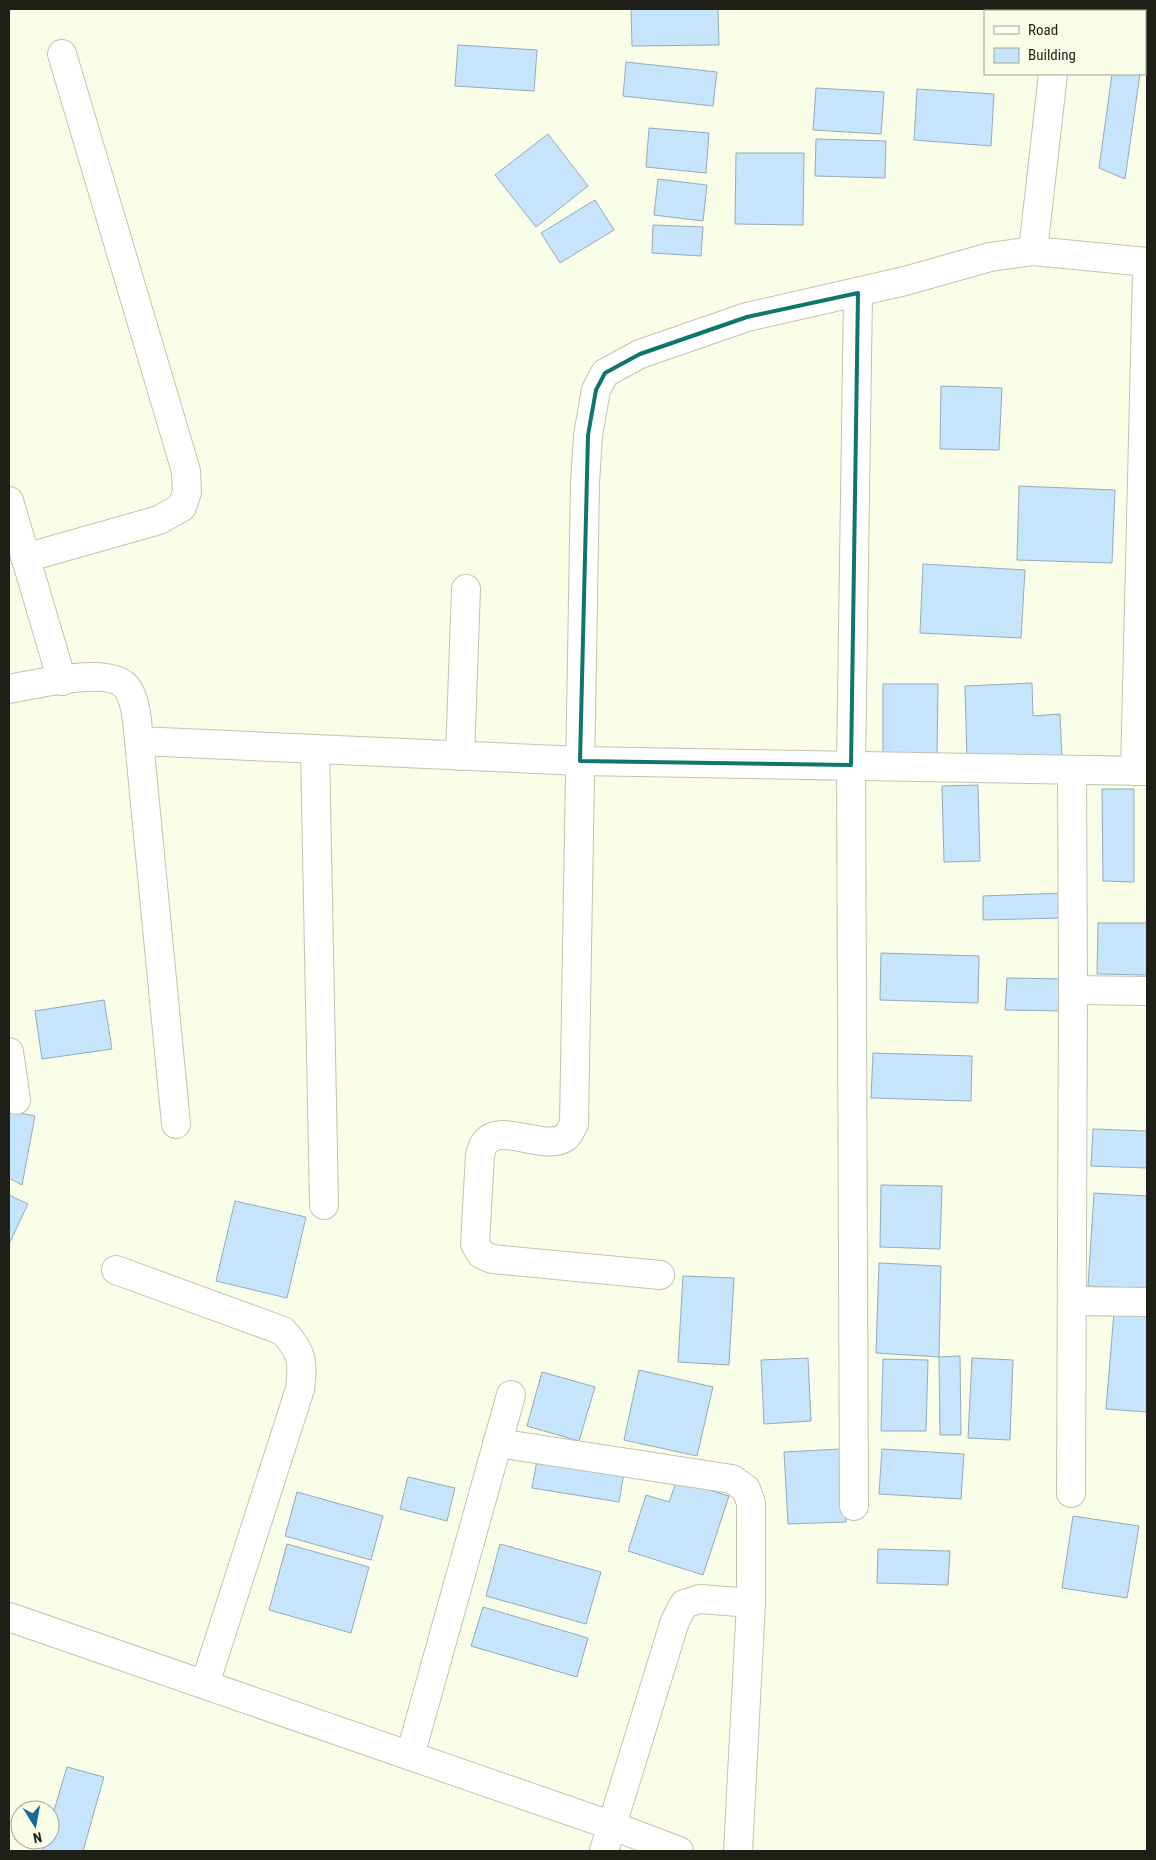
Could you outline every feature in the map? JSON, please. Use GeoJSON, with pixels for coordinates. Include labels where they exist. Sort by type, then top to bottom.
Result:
{"type":"FeatureCollection","features":[{"type":"Feature","properties":{"kind":"street"},"geometry":{"type":"LineString","coordinates":[[26,558],[159,520],[182,506],[187,492],[186,471],[62,54]]}},
{"type":"Feature","properties":{"kind":"street"},"geometry":{"type":"LineString","coordinates":[[1033,251],[1052,75]]}},
{"type":"Feature","properties":{"kind":"street"},"geometry":{"type":"LineString","coordinates":[[660,1276],[492,1259],[481,1254],[475,1244],[474,1230],[480,1156],[484,1144],[494,1136],[507,1135],[551,1142],[566,1137],[574,1124],[585,493],[588,435],[596,390],[605,373],[640,354],[747,317],[858,293],[990,257],[1033,251],[1147,262]]}},
{"type":"Feature","properties":{"kind":"street"},"geometry":{"type":"LineString","coordinates":[[139,741],[580,761],[1141,771],[1147,272]]}},
{"type":"Feature","properties":{"kind":"street"},"geometry":{"type":"LineString","coordinates":[[854,1506],[851,766],[858,293]]}},
{"type":"Feature","properties":{"kind":"street"},"geometry":{"type":"LineString","coordinates":[[9,501],[62,681]]}},
{"type":"Feature","properties":{"kind":"street"},"geometry":{"type":"LineString","coordinates":[[460,756],[466,590]]}},
{"type":"Feature","properties":{"kind":"street"},"geometry":{"type":"LineString","coordinates":[[9,689],[88,676],[110,678],[126,687],[134,703],[176,1124]]}},
{"type":"Feature","properties":{"kind":"street"},"geometry":{"type":"LineString","coordinates":[[315,749],[324,1205]]}},
{"type":"Feature","properties":{"kind":"street"},"geometry":{"type":"LineString","coordinates":[[1071,1493],[1072,770]]}},
{"type":"Feature","properties":{"kind":"street"},"geometry":{"type":"LineString","coordinates":[[1073,990],[1147,991]]}},
{"type":"Feature","properties":{"kind":"street"},"geometry":{"type":"LineString","coordinates":[[9,1052],[16,1100]]}},
{"type":"Feature","properties":{"kind":"street"},"geometry":{"type":"LineString","coordinates":[[116,1270],[283,1331],[296,1345],[302,1364],[300,1389],[205,1684]]}},
{"type":"Feature","properties":{"kind":"street"},"geometry":{"type":"LineString","coordinates":[[1072,1301],[1147,1302]]}},
{"type":"Feature","properties":{"kind":"street"},"geometry":{"type":"LineString","coordinates":[[410,1756],[511,1395]]}},
{"type":"Feature","properties":{"kind":"street"},"geometry":{"type":"LineString","coordinates":[[498,1443],[732,1479],[746,1489],[751,1503],[751,1603],[738,1851]]}},
{"type":"Feature","properties":{"kind":"street"},"geometry":{"type":"LineString","coordinates":[[608,1839],[674,1621],[684,1604],[700,1599],[751,1603]]}},
{"type":"Feature","properties":{"kind":"street"},"geometry":{"type":"LineString","coordinates":[[9,1618],[410,1756],[608,1839],[679,1851]]}},
{"type":"Feature","properties":{"kind":"highlighted area"},"geometry":{"type":"Polygon","coordinates":[[[858,293],[851,765],[580,761],[588,435],[596,390],[605,373],[640,354],[747,317],[858,293]]]}},
{"type":"Feature","properties":{"kind":"building"},"geometry":{"type":"Polygon","coordinates":[[[631,9],[718,9],[719,45],[632,46],[631,9]]]}},
{"type":"Feature","properties":{"kind":"building"},"geometry":{"type":"Polygon","coordinates":[[[458,45],[537,50],[534,91],[455,86],[458,45]]]}},
{"type":"Feature","properties":{"kind":"building"},"geometry":{"type":"Polygon","coordinates":[[[626,62],[717,72],[713,106],[623,96],[626,62]]]}},
{"type":"Feature","properties":{"kind":"building"},"geometry":{"type":"Polygon","coordinates":[[[1112,75],[1140,75],[1125,179],[1099,168],[1112,75]]]}},
{"type":"Feature","properties":{"kind":"building"},"geometry":{"type":"Polygon","coordinates":[[[816,88],[884,92],[881,134],[813,130],[816,88]]]}},
{"type":"Feature","properties":{"kind":"building"},"geometry":{"type":"Polygon","coordinates":[[[917,89],[994,94],[991,146],[914,140],[917,89]]]}},
{"type":"Feature","properties":{"kind":"building"},"geometry":{"type":"Polygon","coordinates":[[[649,128],[709,133],[706,173],[646,167],[649,128]]]}},
{"type":"Feature","properties":{"kind":"building"},"geometry":{"type":"Polygon","coordinates":[[[548,134],[588,186],[536,227],[495,175],[548,134]]]}},
{"type":"Feature","properties":{"kind":"building"},"geometry":{"type":"Polygon","coordinates":[[[816,139],[886,141],[885,178],[815,176],[816,139]]]}},
{"type":"Feature","properties":{"kind":"building"},"geometry":{"type":"Polygon","coordinates":[[[736,153],[804,153],[803,225],[735,224],[736,153]]]}},
{"type":"Feature","properties":{"kind":"building"},"geometry":{"type":"Polygon","coordinates":[[[658,179],[707,185],[703,221],[654,215],[658,179]]]}},
{"type":"Feature","properties":{"kind":"building"},"geometry":{"type":"Polygon","coordinates":[[[595,200],[614,230],[560,263],[541,233],[595,200]]]}},
{"type":"Feature","properties":{"kind":"building"},"geometry":{"type":"Polygon","coordinates":[[[653,225],[703,227],[701,256],[652,253],[653,225]]]}},
{"type":"Feature","properties":{"kind":"building"},"geometry":{"type":"Polygon","coordinates":[[[941,386],[1002,388],[999,450],[940,449],[941,386]]]}},
{"type":"Feature","properties":{"kind":"building"},"geometry":{"type":"Polygon","coordinates":[[[1019,486],[1115,490],[1112,563],[1017,560],[1019,486]]]}},
{"type":"Feature","properties":{"kind":"building"},"geometry":{"type":"Polygon","coordinates":[[[923,564],[1025,570],[1021,638],[920,633],[923,564]]]}},
{"type":"Feature","properties":{"kind":"building"},"geometry":{"type":"Polygon","coordinates":[[[1032,683],[1033,716],[1060,714],[1062,758],[967,762],[965,686],[1032,683]]]}},
{"type":"Feature","properties":{"kind":"building"},"geometry":{"type":"Polygon","coordinates":[[[883,684],[938,684],[937,756],[883,756],[883,684]]]}},
{"type":"Feature","properties":{"kind":"building"},"geometry":{"type":"Polygon","coordinates":[[[978,785],[980,861],[944,862],[942,786],[978,785]]]}},
{"type":"Feature","properties":{"kind":"building"},"geometry":{"type":"Polygon","coordinates":[[[1102,789],[1134,789],[1134,882],[1103,881],[1102,789]]]}},
{"type":"Feature","properties":{"kind":"building"},"geometry":{"type":"Polygon","coordinates":[[[1063,893],[1063,918],[983,920],[983,896],[1063,893]]]}},
{"type":"Feature","properties":{"kind":"building"},"geometry":{"type":"Polygon","coordinates":[[[1098,923],[1147,923],[1147,975],[1097,974],[1098,923]]]}},
{"type":"Feature","properties":{"kind":"building"},"geometry":{"type":"Polygon","coordinates":[[[881,953],[979,956],[978,1003],[880,1000],[881,953]]]}},
{"type":"Feature","properties":{"kind":"building"},"geometry":{"type":"Polygon","coordinates":[[[1007,978],[1065,979],[1063,1011],[1005,1010],[1007,978]]]}},
{"type":"Feature","properties":{"kind":"building"},"geometry":{"type":"Polygon","coordinates":[[[104,1000],[112,1049],[42,1059],[35,1011],[104,1000]]]}},
{"type":"Feature","properties":{"kind":"building"},"geometry":{"type":"Polygon","coordinates":[[[873,1053],[972,1056],[971,1101],[871,1098],[873,1053]]]}},
{"type":"Feature","properties":{"kind":"building"},"geometry":{"type":"Polygon","coordinates":[[[9,1111],[35,1116],[22,1185],[9,1178],[9,1111]]]}},
{"type":"Feature","properties":{"kind":"building"},"geometry":{"type":"Polygon","coordinates":[[[1093,1129],[1147,1131],[1147,1168],[1091,1166],[1093,1129]]]}},
{"type":"Feature","properties":{"kind":"building"},"geometry":{"type":"Polygon","coordinates":[[[881,1185],[942,1186],[940,1249],[880,1247],[881,1185]]]}},
{"type":"Feature","properties":{"kind":"building"},"geometry":{"type":"Polygon","coordinates":[[[1094,1193],[1147,1196],[1147,1289],[1088,1286],[1094,1193]]]}},
{"type":"Feature","properties":{"kind":"building"},"geometry":{"type":"Polygon","coordinates":[[[9,1195],[28,1204],[9,1244],[9,1195]]]}},
{"type":"Feature","properties":{"kind":"building"},"geometry":{"type":"Polygon","coordinates":[[[235,1201],[306,1217],[287,1298],[216,1281],[235,1201]]]}},
{"type":"Feature","properties":{"kind":"building"},"geometry":{"type":"Polygon","coordinates":[[[879,1263],[941,1266],[939,1357],[876,1353],[879,1263]]]}},
{"type":"Feature","properties":{"kind":"building"},"geometry":{"type":"Polygon","coordinates":[[[683,1276],[734,1278],[729,1365],[678,1362],[683,1276]]]}},
{"type":"Feature","properties":{"kind":"building"},"geometry":{"type":"Polygon","coordinates":[[[1114,1312],[1147,1315],[1147,1412],[1106,1409],[1114,1312]]]}},
{"type":"Feature","properties":{"kind":"building"},"geometry":{"type":"Polygon","coordinates":[[[960,1356],[961,1435],[940,1435],[939,1357],[960,1356]]]}},
{"type":"Feature","properties":{"kind":"building"},"geometry":{"type":"Polygon","coordinates":[[[808,1358],[811,1421],[764,1424],[761,1360],[808,1358]]]}},
{"type":"Feature","properties":{"kind":"building"},"geometry":{"type":"Polygon","coordinates":[[[972,1358],[1013,1360],[1010,1440],[968,1438],[972,1358]]]}},
{"type":"Feature","properties":{"kind":"building"},"geometry":{"type":"Polygon","coordinates":[[[883,1359],[928,1360],[926,1431],[881,1431],[883,1359]]]}},
{"type":"Feature","properties":{"kind":"building"},"geometry":{"type":"Polygon","coordinates":[[[639,1370],[713,1387],[697,1456],[624,1440],[639,1370]]]}},
{"type":"Feature","properties":{"kind":"building"},"geometry":{"type":"Polygon","coordinates":[[[542,1372],[595,1387],[579,1441],[527,1426],[542,1372]]]}},
{"type":"Feature","properties":{"kind":"building"},"geometry":{"type":"Polygon","coordinates":[[[842,1449],[846,1522],[788,1524],[784,1452],[842,1449]]]}},
{"type":"Feature","properties":{"kind":"building"},"geometry":{"type":"Polygon","coordinates":[[[882,1449],[964,1454],[961,1499],[879,1494],[882,1449]]]}},
{"type":"Feature","properties":{"kind":"building"},"geometry":{"type":"Polygon","coordinates":[[[537,1460],[624,1473],[619,1502],[532,1488],[537,1460]]]}},
{"type":"Feature","properties":{"kind":"building"},"geometry":{"type":"Polygon","coordinates":[[[408,1477],[455,1488],[447,1521],[400,1509],[408,1477]]]}},
{"type":"Feature","properties":{"kind":"building"},"geometry":{"type":"Polygon","coordinates":[[[677,1480],[729,1496],[703,1575],[628,1551],[646,1495],[669,1502],[677,1480]]]}},
{"type":"Feature","properties":{"kind":"building"},"geometry":{"type":"Polygon","coordinates":[[[297,1492],[383,1516],[371,1560],[285,1536],[297,1492]]]}},
{"type":"Feature","properties":{"kind":"building"},"geometry":{"type":"Polygon","coordinates":[[[1073,1516],[1139,1526],[1127,1598],[1062,1588],[1073,1516]]]}},
{"type":"Feature","properties":{"kind":"building"},"geometry":{"type":"Polygon","coordinates":[[[287,1544],[369,1567],[351,1633],[269,1610],[287,1544]]]}},
{"type":"Feature","properties":{"kind":"building"},"geometry":{"type":"Polygon","coordinates":[[[500,1544],[601,1572],[586,1624],[486,1596],[500,1544]]]}},
{"type":"Feature","properties":{"kind":"building"},"geometry":{"type":"Polygon","coordinates":[[[878,1549],[950,1551],[948,1585],[877,1583],[878,1549]]]}},
{"type":"Feature","properties":{"kind":"building"},"geometry":{"type":"Polygon","coordinates":[[[483,1607],[588,1638],[577,1677],[471,1646],[483,1607]]]}},
{"type":"Feature","properties":{"kind":"building"},"geometry":{"type":"Polygon","coordinates":[[[67,1767],[104,1777],[83,1851],[42,1851],[60,1850],[60,1800],[57,1800],[67,1767]]]}}]}
